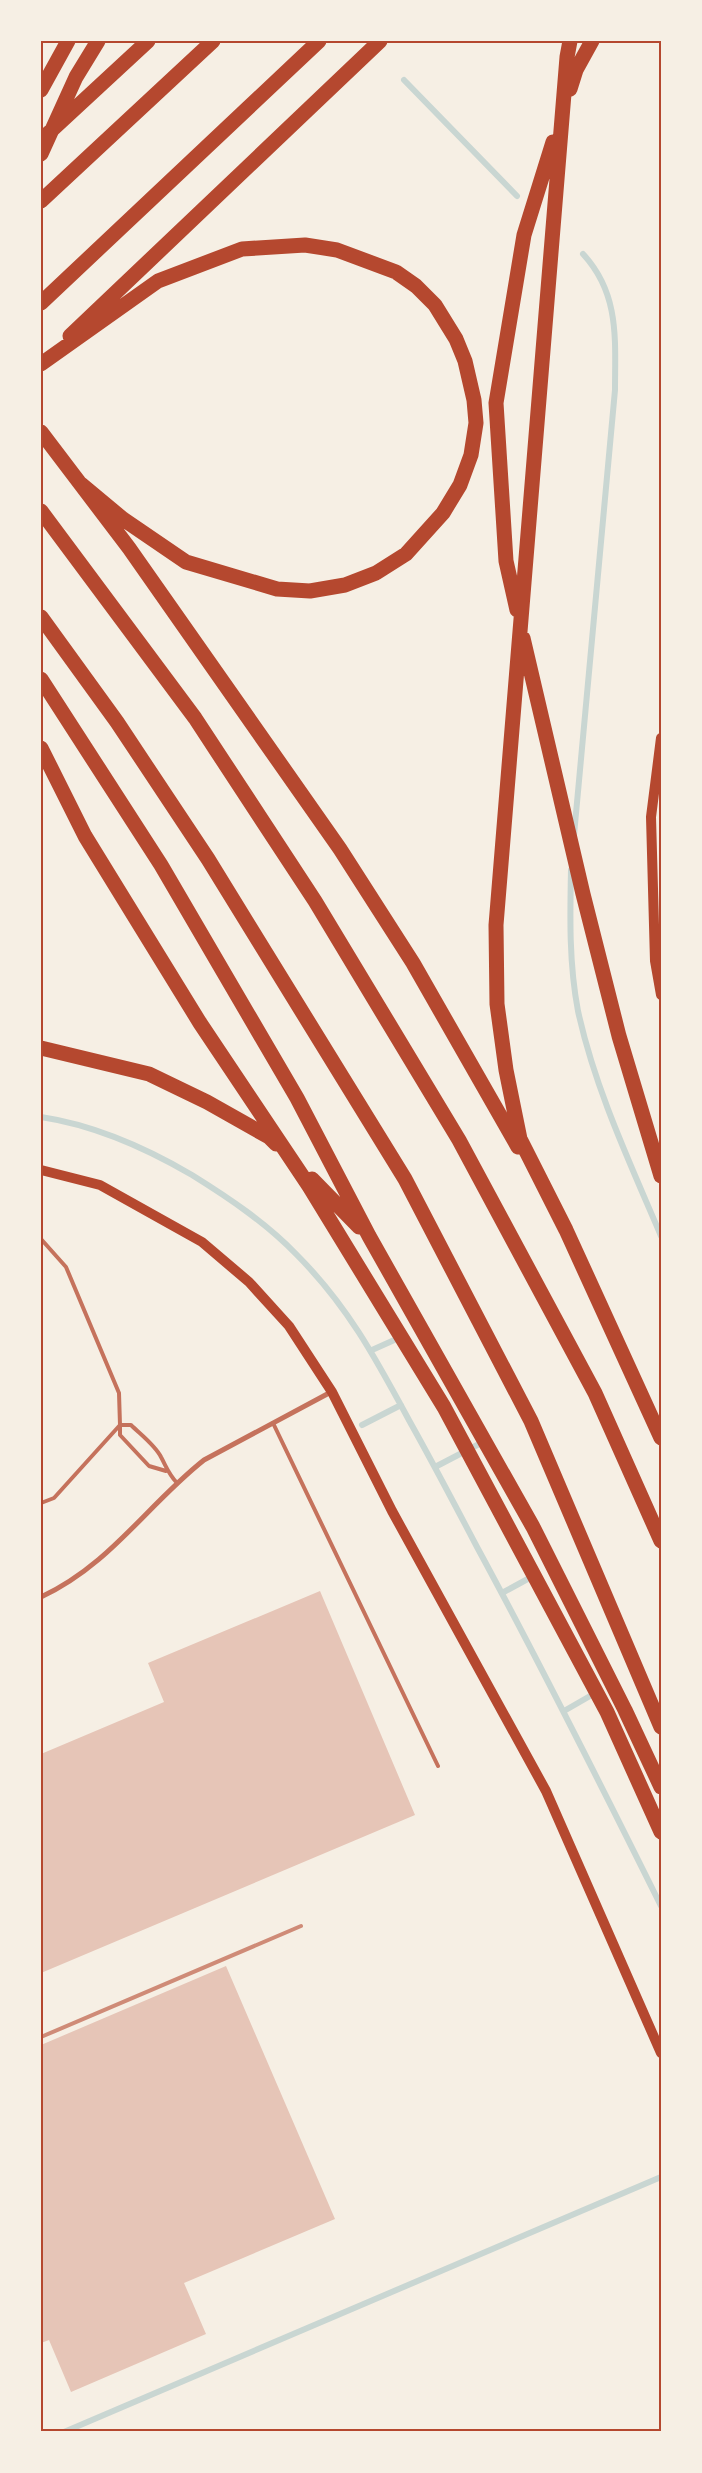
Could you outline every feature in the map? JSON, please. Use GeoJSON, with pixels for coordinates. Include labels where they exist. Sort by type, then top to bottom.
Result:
{"type":"FeatureCollection","features":[{"type":"Feature","properties":{"kind":"highway"},"geometry":{"type":"LineString","coordinates":[[41,90],[68,41]]}},
{"type":"Feature","properties":{"kind":"highway"},"geometry":{"type":"LineString","coordinates":[[41,154],[76,77],[98,41]]}},
{"type":"Feature","properties":{"kind":"highway"},"geometry":{"type":"LineString","coordinates":[[41,140],[148,41]]}},
{"type":"Feature","properties":{"kind":"highway"},"geometry":{"type":"LineString","coordinates":[[41,201],[213,41]]}},
{"type":"Feature","properties":{"kind":"highway"},"geometry":{"type":"LineString","coordinates":[[41,303],[320,41]]}},
{"type":"Feature","properties":{"kind":"highway"},"geometry":{"type":"LineString","coordinates":[[41,363],[380,41]]}},
{"type":"Feature","properties":{"kind":"highway"},"geometry":{"type":"LineString","coordinates":[[570,41],[566,66],[496,925],[497,1004],[506,1070],[520,1138],[566,1230],[661,1438]]}},
{"type":"Feature","properties":{"kind":"highway"},"geometry":{"type":"LineString","coordinates":[[592,41],[576,70],[524,235],[496,404],[505,551],[583,894],[619,1036],[661,1176]]}},
{"type":"Feature","properties":{"kind":"highway"},"geometry":{"type":"LineString","coordinates":[[41,363],[158,281],[242,249],[305,245],[337,250],[371,262],[396,272],[416,286],[435,305],[456,340],[465,361],[474,400],[476,423],[471,455],[460,485],[443,513],[406,554],[376,573],[345,585],[310,591],[277,589],[186,562],[123,519],[81,484]]}},
{"type":"Feature","properties":{"kind":"highway"},"geometry":{"type":"LineString","coordinates":[[44,436],[129,548],[340,849],[413,963],[566,1230]]}},
{"type":"Feature","properties":{"kind":"highway"},"geometry":{"type":"LineString","coordinates":[[41,511],[195,718],[315,902],[459,1140],[595,1392],[661,1541]]}},
{"type":"Feature","properties":{"kind":"highway"},"geometry":{"type":"LineString","coordinates":[[41,617],[117,722],[208,859],[405,1179],[531,1421],[661,1727]]}},
{"type":"Feature","properties":{"kind":"highway"},"geometry":{"type":"LineString","coordinates":[[41,679],[161,865],[297,1098],[369,1236],[533,1528],[626,1710],[661,1786]]}},
{"type":"Feature","properties":{"kind":"highway"},"geometry":{"type":"LineString","coordinates":[[41,748],[85,836],[200,1022],[309,1186],[444,1407],[607,1712],[661,1832]]}},
{"type":"Feature","properties":{"kind":"highway"},"geometry":{"type":"LineString","coordinates":[[41,1048],[149,1074],[206,1102],[269,1137],[369,1236]]}},
{"type":"Feature","properties":{"kind":"main road"},"geometry":{"type":"LineString","coordinates":[[661,738],[651,817],[655,961],[661,995]]}},
{"type":"Feature","properties":{"kind":"main road"},"geometry":{"type":"LineString","coordinates":[[41,1170],[100,1185],[202,1242],[249,1282],[289,1326],[332,1392],[392,1511],[546,1791],[661,2053]]}},
{"type":"Feature","properties":{"kind":"street"},"geometry":{"type":"LineString","coordinates":[[41,1597],[62,1586],[116,1546],[177,1483],[204,1460],[332,1392]]}},
{"type":"Feature","properties":{"kind":"lane"},"geometry":{"type":"LineString","coordinates":[[41,1239],[66,1267],[119,1393],[120,1435],[149,1466],[166,1471]]}},
{"type":"Feature","properties":{"kind":"lane"},"geometry":{"type":"LineString","coordinates":[[273,1423],[438,1766]]}},
{"type":"Feature","properties":{"kind":"lane"},"geometry":{"type":"LineString","coordinates":[[41,1503],[54,1498],[120,1425],[130,1425],[161,1456],[166,1471],[177,1483]]}},
{"type":"Feature","properties":{"kind":"building"},"geometry":{"type":"Polygon","coordinates":[[[320,1591],[415,1815],[41,1973],[41,1754],[164,1702],[148,1663],[320,1591]]]}},
{"type":"Feature","properties":{"kind":"building"},"geometry":{"type":"Polygon","coordinates":[[[226,1966],[335,2219],[184,2283],[206,2334],[71,2392],[49,2340],[41,2343],[41,2045],[226,1966]]]}},
{"type":"Feature","properties":{"kind":"waterway"},"geometry":{"type":"LineString","coordinates":[[404,80],[517,196]]}},
{"type":"Feature","properties":{"kind":"waterway"},"geometry":{"type":"LineString","coordinates":[[574,835],[615,390],[613,318],[604,285],[595,269],[583,254]]}},
{"type":"Feature","properties":{"kind":"waterway"},"geometry":{"type":"LineString","coordinates":[[571,870],[570,923],[572,958],[575,993],[585,1040],[604,1097],[661,1236]]}},
{"type":"Feature","properties":{"kind":"waterway"},"geometry":{"type":"LineString","coordinates":[[41,1117],[80,1126],[119,1139],[192,1175],[260,1221],[296,1254],[331,1293],[373,1355],[436,1468],[548,1681],[661,1906]]}},
{"type":"Feature","properties":{"kind":"waterway"},"geometry":{"type":"LineString","coordinates":[[372,1350],[401,1337]]}},
{"type":"Feature","properties":{"kind":"waterway"},"geometry":{"type":"LineString","coordinates":[[362,1425],[401,1405]]}},
{"type":"Feature","properties":{"kind":"waterway"},"geometry":{"type":"LineString","coordinates":[[435,1467],[483,1442]]}},
{"type":"Feature","properties":{"kind":"waterway"},"geometry":{"type":"LineString","coordinates":[[502,1593],[535,1575]]}},
{"type":"Feature","properties":{"kind":"waterway"},"geometry":{"type":"LineString","coordinates":[[564,1711],[597,1692]]}},
{"type":"Feature","properties":{"kind":"waterway"},"geometry":{"type":"LineString","coordinates":[[64,2432],[661,2177]]}},
{"type":"Feature","properties":{"kind":"railway"},"geometry":{"type":"LineString","coordinates":[[41,2037],[301,1926]]}}]}
